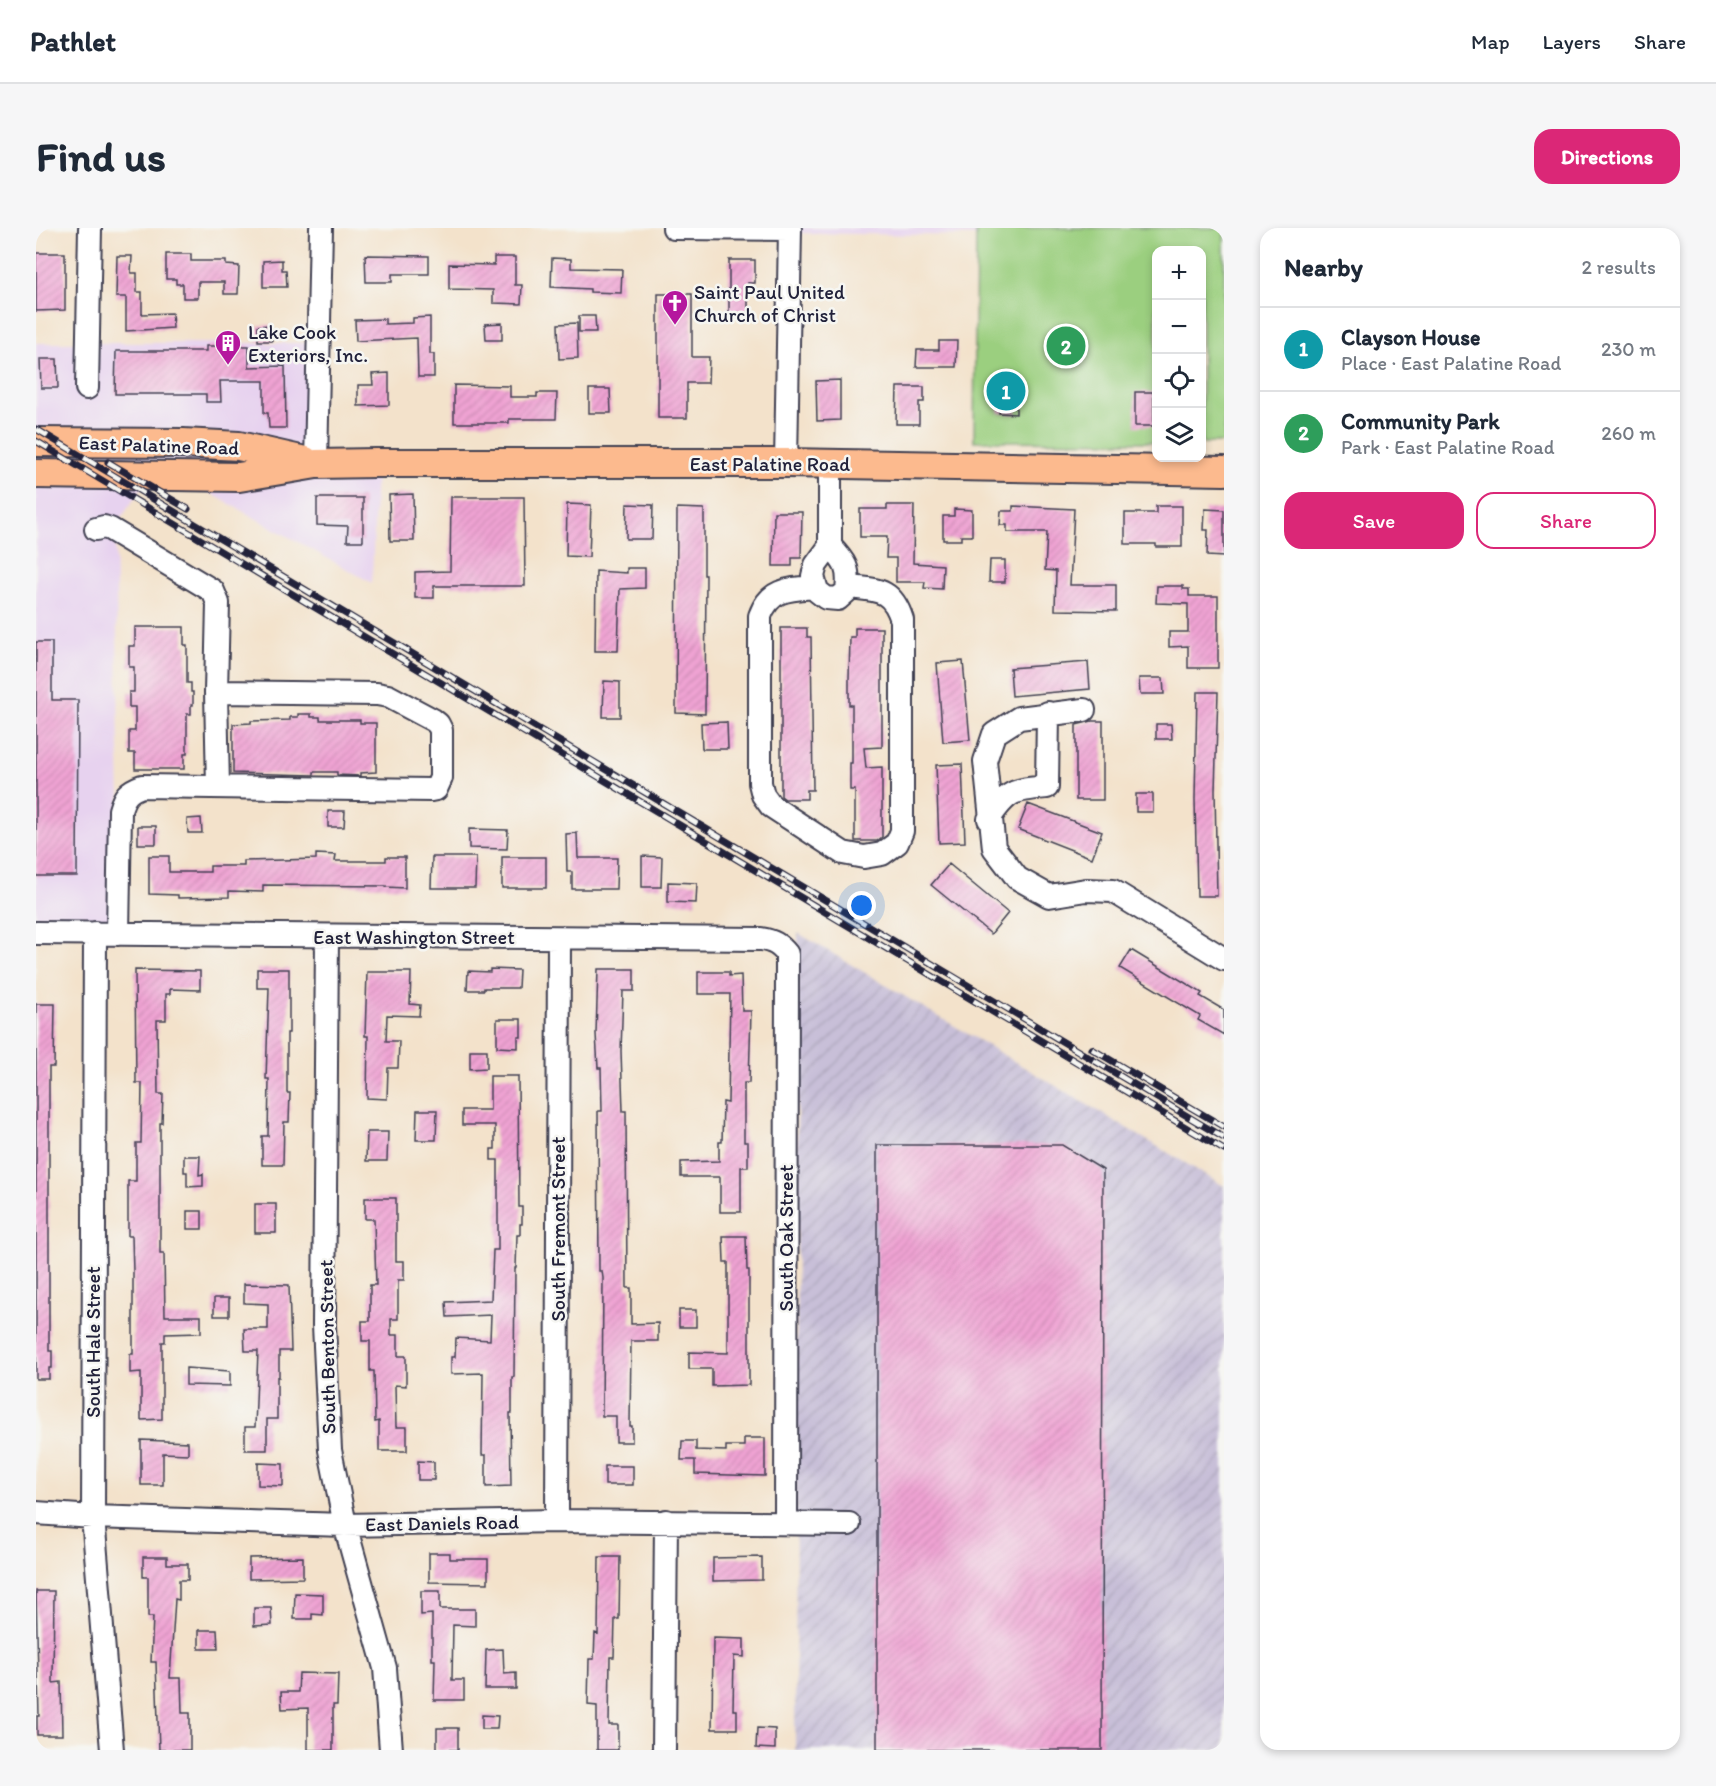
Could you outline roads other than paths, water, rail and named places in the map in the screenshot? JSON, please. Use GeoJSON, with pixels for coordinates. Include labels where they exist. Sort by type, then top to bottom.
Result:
{"type":"FeatureCollection","features":[{"type":"Feature","properties":{"kind":"main road","name":"East Palatine Road"},"geometry":{"type":"LineString","coordinates":[[36,442],[183,443],[239,446],[316,464]]}},
{"type":"Feature","properties":{"kind":"main road","name":"East Palatine Road"},"geometry":{"type":"LineString","coordinates":[[36,474],[239,477],[316,464],[786,463],[1224,471]]}},
{"type":"Feature","properties":{"kind":"street"},"geometry":{"type":"LineString","coordinates":[[87,388],[90,228]]}},
{"type":"Feature","properties":{"kind":"street"},"geometry":{"type":"LineString","coordinates":[[316,464],[321,228]]}},
{"type":"Feature","properties":{"kind":"street"},"geometry":{"type":"LineString","coordinates":[[674,228],[790,229],[786,463]]}},
{"type":"Feature","properties":{"kind":"street"},"geometry":{"type":"LineString","coordinates":[[830,464],[830,546],[816,565],[813,576],[817,591],[826,598],[838,599],[847,591],[849,577],[845,562],[830,546]]}},
{"type":"Feature","properties":{"kind":"street"},"geometry":{"type":"LineString","coordinates":[[96,529],[104,527],[110,529],[213,591],[218,603],[216,692],[218,788]]}},
{"type":"Feature","properties":{"kind":"street"},"geometry":{"type":"LineString","coordinates":[[816,587],[778,592],[765,603],[760,616],[760,783],[763,795],[771,806],[843,853],[864,857],[882,854],[897,843],[902,831],[902,620],[892,598],[880,590],[848,586]]}},
{"type":"Feature","properties":{"kind":"street"},"geometry":{"type":"LineString","coordinates":[[118,934],[120,810],[123,797],[131,790],[142,786],[436,789],[441,778],[441,730],[438,724],[388,696],[216,692]]}},
{"type":"Feature","properties":{"kind":"street"},"geometry":{"type":"LineString","coordinates":[[1084,710],[1019,718],[994,734],[985,761],[989,819],[994,848],[1017,878],[1049,896],[1086,890],[1113,891],[1224,959]]}},
{"type":"Feature","properties":{"kind":"street"},"geometry":{"type":"LineString","coordinates":[[989,819],[1002,800],[1019,790],[1047,788],[1048,713]]}},
{"type":"Feature","properties":{"kind":"street","name":"East Washington Street"},"geometry":{"type":"LineString","coordinates":[[36,933],[761,939],[771,940],[780,945],[786,954]]}},
{"type":"Feature","properties":{"kind":"street","name":"South Hale Street"},"geometry":{"type":"LineString","coordinates":[[94,933],[93,1517],[112,1750]]}},
{"type":"Feature","properties":{"kind":"street","name":"South Benton Street"},"geometry":{"type":"LineString","coordinates":[[327,936],[325,1357],[330,1450],[345,1525],[385,1668],[391,1750]]}},
{"type":"Feature","properties":{"kind":"street","name":"South Fremont Street"},"geometry":{"type":"LineString","coordinates":[[557,1521],[559,938]]}},
{"type":"Feature","properties":{"kind":"street","name":"South Oak Street"},"geometry":{"type":"LineString","coordinates":[[786,954],[786,1523]]}},
{"type":"Feature","properties":{"kind":"street","name":"East Daniels Road"},"geometry":{"type":"LineString","coordinates":[[36,1513],[345,1525],[557,1521],[849,1524]]}},
{"type":"Feature","properties":{"kind":"street"},"geometry":{"type":"LineString","coordinates":[[664,1750],[666,1521]]}},
{"type":"Feature","properties":{"kind":"railway"},"geometry":{"type":"LineString","coordinates":[[36,429],[1224,1138]]}},
{"type":"Feature","properties":{"kind":"railway"},"geometry":{"type":"LineString","coordinates":[[36,441],[1224,1150]]}},
{"type":"Feature","properties":{"kind":"railway"},"geometry":{"type":"LineString","coordinates":[[108,462],[188,509]]}},
{"type":"Feature","properties":{"kind":"railway"},"geometry":{"type":"LineString","coordinates":[[1092,1049],[1224,1127]]}},
{"type":"Feature","properties":{"kind":"place","name":"Saint Paul United Church of Christ"},"geometry":{"type":"Point","coordinates":[675,326]}},
{"type":"Feature","properties":{"kind":"place","name":"Community Park"},"geometry":{"type":"Point","coordinates":[1066,346]}},
{"type":"Feature","properties":{"kind":"place","name":"Lake Cook Exteriors, Inc."},"geometry":{"type":"Point","coordinates":[228,366]}},
{"type":"Feature","properties":{"kind":"place","name":"Clayson House"},"geometry":{"type":"Point","coordinates":[1006,391]}}]}
